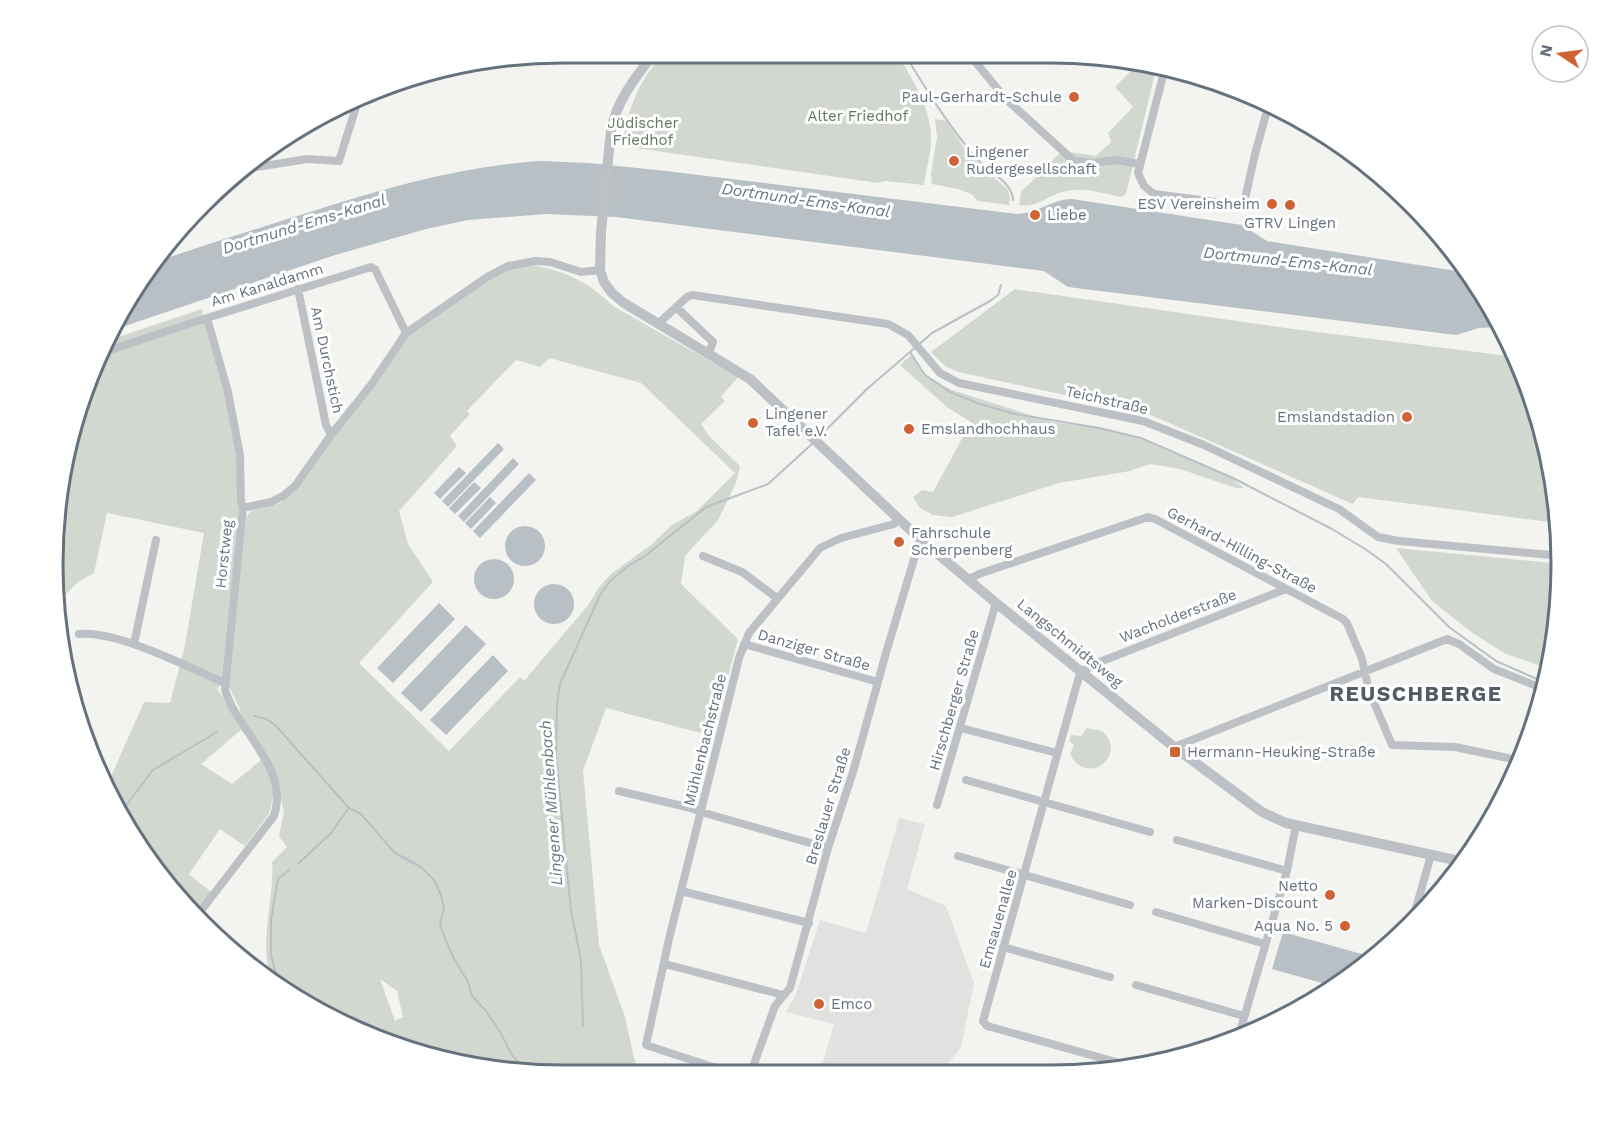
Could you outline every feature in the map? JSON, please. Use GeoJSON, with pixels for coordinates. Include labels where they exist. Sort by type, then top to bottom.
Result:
{"type":"FeatureCollection","features":[{"type":"Feature","properties":{"kind":"street"},"geometry":{"type":"LineString","coordinates":[[600,270],[608,150],[613,120],[619,104],[646,63]]}},
{"type":"Feature","properties":{"kind":"street"},"geometry":{"type":"LineString","coordinates":[[977,63],[1005,99],[1074,160],[1091,163],[1118,160],[1140,164]]}},
{"type":"Feature","properties":{"kind":"street"},"geometry":{"type":"LineString","coordinates":[[1163,76],[1138,173],[1144,186],[1154,194],[1239,205],[1245,200],[1266,112]]}},
{"type":"Feature","properties":{"kind":"street"},"geometry":{"type":"LineString","coordinates":[[259,167],[307,159],[339,161],[356,109]]}},
{"type":"Feature","properties":{"kind":"street","name":"Horstweg"},"geometry":{"type":"LineString","coordinates":[[202,909],[274,816],[277,806],[278,792],[275,781],[265,760],[230,704],[225,690],[243,508],[271,502],[295,486],[330,435],[371,385],[406,333],[487,277],[508,266],[535,261],[550,262],[581,272],[600,270]]}},
{"type":"Feature","properties":{"kind":"street","name":"Am Kanaldamm"},"geometry":{"type":"LineString","coordinates":[[111,350],[367,267],[375,268],[406,333]]}},
{"type":"Feature","properties":{"kind":"street","name":"Langschmidtsweg"},"geometry":{"type":"LineString","coordinates":[[600,270],[604,282],[624,303],[750,379],[920,539],[1174,747],[1262,812],[1272,818],[1296,825],[1454,860]]}},
{"type":"Feature","properties":{"kind":"street","name":"Am Durchstich"},"geometry":{"type":"LineString","coordinates":[[298,289],[330,435]]}},
{"type":"Feature","properties":{"kind":"street","name":"Teichstraße"},"geometry":{"type":"LineString","coordinates":[[658,324],[692,295],[888,324],[908,335],[940,373],[959,383],[1126,416],[1174,433],[1339,509],[1378,537],[1551,555]]}},
{"type":"Feature","properties":{"kind":"street"},"geometry":{"type":"LineString","coordinates":[[676,307],[712,342],[708,355]]}},
{"type":"Feature","properties":{"kind":"street"},"geometry":{"type":"LineString","coordinates":[[207,318],[228,392],[240,455],[243,508]]}},
{"type":"Feature","properties":{"kind":"street","name":"Gerhard-Hilling-Straße"},"geometry":{"type":"LineString","coordinates":[[969,579],[1148,517],[1155,519],[1343,619],[1347,623],[1362,659],[1363,673],[1392,745],[1455,747],[1512,759]]}},
{"type":"Feature","properties":{"kind":"street","name":"Mühlenbachstraße"},"geometry":{"type":"LineString","coordinates":[[705,1065],[646,1045],[700,812],[744,644],[749,633],[820,548],[842,538],[894,524],[898,518]]}},
{"type":"Feature","properties":{"kind":"street","name":"Breslauer Straße"},"geometry":{"type":"LineString","coordinates":[[754,1065],[776,1006],[790,988],[828,848],[853,772],[920,539]]}},
{"type":"Feature","properties":{"kind":"street"},"geometry":{"type":"LineString","coordinates":[[134,644],[156,540]]}},
{"type":"Feature","properties":{"kind":"street"},"geometry":{"type":"LineString","coordinates":[[703,556],[742,572],[777,598]]}},
{"type":"Feature","properties":{"kind":"street","name":"Wacholderstraße"},"geometry":{"type":"LineString","coordinates":[[1081,672],[1097,663],[1286,589]]}},
{"type":"Feature","properties":{"kind":"street","name":"Hirschberger Straße"},"geometry":{"type":"LineString","coordinates":[[937,805],[996,603]]}},
{"type":"Feature","properties":{"kind":"street"},"geometry":{"type":"LineString","coordinates":[[79,634],[90,633],[134,644],[225,683]]}},
{"type":"Feature","properties":{"kind":"street"},"geometry":{"type":"LineString","coordinates":[[1174,747],[1447,639],[1459,644],[1494,669],[1536,686]]}},
{"type":"Feature","properties":{"kind":"street","name":"Danziger Straße"},"geometry":{"type":"LineString","coordinates":[[744,644],[878,682]]}},
{"type":"Feature","properties":{"kind":"street","name":"Emsauenallee"},"geometry":{"type":"LineString","coordinates":[[1081,672],[983,1021],[987,1026],[1113,1061]]}},
{"type":"Feature","properties":{"kind":"street"},"geometry":{"type":"LineString","coordinates":[[961,728],[1057,753]]}},
{"type":"Feature","properties":{"kind":"street"},"geometry":{"type":"LineString","coordinates":[[966,780],[1150,832]]}},
{"type":"Feature","properties":{"kind":"street"},"geometry":{"type":"LineString","coordinates":[[619,792],[691,808],[828,848]]}},
{"type":"Feature","properties":{"kind":"street"},"geometry":{"type":"LineString","coordinates":[[1241,1027],[1287,871],[1296,825]]}},
{"type":"Feature","properties":{"kind":"street"},"geometry":{"type":"LineString","coordinates":[[1177,840],[1287,871]]}},
{"type":"Feature","properties":{"kind":"street"},"geometry":{"type":"LineString","coordinates":[[1417,904],[1431,855]]}},
{"type":"Feature","properties":{"kind":"street"},"geometry":{"type":"LineString","coordinates":[[958,856],[1130,905]]}},
{"type":"Feature","properties":{"kind":"street"},"geometry":{"type":"LineString","coordinates":[[681,891],[809,923]]}},
{"type":"Feature","properties":{"kind":"street"},"geometry":{"type":"LineString","coordinates":[[1156,912],[1265,944]]}},
{"type":"Feature","properties":{"kind":"street"},"geometry":{"type":"LineString","coordinates":[[1003,947],[1110,977]]}},
{"type":"Feature","properties":{"kind":"street"},"geometry":{"type":"LineString","coordinates":[[665,964],[783,995]]}},
{"type":"Feature","properties":{"kind":"street"},"geometry":{"type":"LineString","coordinates":[[1136,985],[1244,1016]]}},
{"type":"Feature","properties":{"kind":"shaded area"},"geometry":{"type":"Polygon","coordinates":[[[899,818],[925,824],[907,889],[946,906],[974,983],[961,1047],[947,1065],[822,1065],[834,1024],[786,1012],[796,994],[820,920],[866,933],[899,818]]]}},
{"type":"Feature","properties":{"kind":"green space","name":"Alter Friedhof"},"geometry":{"type":"Polygon","coordinates":[[[656,63],[903,63],[920,94],[930,127],[931,145],[924,185],[885,181],[878,183],[622,146],[635,96],[656,63]]]}},
{"type":"Feature","properties":{"kind":"green space"},"geometry":{"type":"Polygon","coordinates":[[[1127,69],[1155,74],[1126,194],[1122,197],[1094,191],[1074,190],[1060,193],[1038,203],[1019,205],[1021,192],[1062,151],[1096,156],[1111,142],[1108,133],[1133,107],[1115,87],[1130,72],[1127,69]]]}},
{"type":"Feature","properties":{"kind":"green space","name":"Lingener Rudergesellschaft"},"geometry":{"type":"Polygon","coordinates":[[[935,119],[946,121],[969,155],[1008,190],[1009,205],[978,201],[971,194],[958,189],[932,184],[931,174],[937,137],[935,119]]]}},
{"type":"Feature","properties":{"kind":"green space"},"geometry":{"type":"Polygon","coordinates":[[[524,264],[550,269],[573,277],[593,289],[613,306],[738,377],[721,397],[725,401],[701,424],[709,436],[740,466],[736,483],[718,520],[685,556],[681,584],[738,639],[712,736],[606,708],[583,771],[599,945],[625,1017],[636,1065],[531,1064],[466,1055],[434,1048],[372,1027],[313,998],[269,969],[268,964],[266,947],[272,862],[287,847],[279,836],[284,811],[280,796],[273,796],[269,814],[245,846],[220,829],[189,874],[211,892],[199,906],[147,842],[111,777],[144,702],[170,703],[185,645],[204,533],[107,513],[94,573],[78,582],[64,596],[64,531],[73,466],[90,403],[110,352],[201,321],[206,325],[225,392],[237,454],[239,508],[223,681],[217,689],[242,727],[240,709],[229,687],[246,518],[251,511],[280,503],[297,487],[410,328],[487,277],[524,264]],[[549,358],[540,367],[516,360],[467,411],[470,414],[450,436],[457,446],[399,511],[408,544],[433,582],[359,663],[449,751],[520,677],[524,681],[589,604],[599,587],[611,574],[652,544],[672,525],[697,511],[735,473],[641,383],[549,358]],[[242,729],[201,764],[232,784],[261,760],[242,729]],[[380,979],[395,1021],[403,1017],[397,991],[380,979]]]}},
{"type":"Feature","properties":{"kind":"green space"},"geometry":{"type":"Polygon","coordinates":[[[1015,289],[1286,328],[1505,356],[1534,434],[1549,522],[1358,497],[1353,504],[1144,412],[958,372],[945,366],[931,352],[1015,289]]]}},
{"type":"Feature","properties":{"kind":"green space"},"geometry":{"type":"Polygon","coordinates":[[[202,309],[203,316],[113,347],[118,337],[202,309]]]}},
{"type":"Feature","properties":{"kind":"green space"},"geometry":{"type":"Polygon","coordinates":[[[911,355],[925,375],[952,390],[1052,422],[1099,428],[1141,439],[1233,479],[1244,488],[1236,488],[1180,469],[1150,464],[1130,471],[1059,483],[952,517],[933,515],[920,508],[913,497],[922,490],[933,492],[971,422],[947,407],[900,365],[911,355]]]}},
{"type":"Feature","properties":{"kind":"green space"},"geometry":{"type":"Polygon","coordinates":[[[1396,548],[1551,563],[1547,629],[1540,666],[1506,654],[1471,632],[1432,601],[1396,548]]]}},
{"type":"Feature","properties":{"kind":"green space"},"geometry":{"type":"Polygon","coordinates":[[[1087,728],[1102,731],[1111,746],[1106,761],[1096,768],[1080,766],[1070,754],[1074,745],[1069,741],[1071,735],[1081,736],[1087,728]]]}},
{"type":"Feature","properties":{"kind":"water","name":"Dortmund-Ems-Kanal"},"geometry":{"type":"Polygon","coordinates":[[[540,161],[589,163],[1017,214],[1072,199],[1242,225],[1267,241],[1456,271],[1491,327],[1479,328],[1456,335],[1068,287],[1044,271],[616,217],[546,214],[468,220],[426,229],[332,256],[123,327],[147,286],[168,258],[338,203],[424,179],[540,161]]]}},
{"type":"Feature","properties":{"kind":"water"},"geometry":{"type":"Polygon","coordinates":[[[498,443],[504,449],[448,507],[442,501],[498,443]]]}},
{"type":"Feature","properties":{"kind":"water"},"geometry":{"type":"Polygon","coordinates":[[[513,458],[519,464],[464,522],[458,516],[513,458]]]}},
{"type":"Feature","properties":{"kind":"water"},"geometry":{"type":"Polygon","coordinates":[[[459,467],[466,473],[440,499],[434,493],[459,467]]]}},
{"type":"Feature","properties":{"kind":"water"},"geometry":{"type":"Polygon","coordinates":[[[529,473],[536,480],[480,538],[473,531],[529,473]]]}},
{"type":"Feature","properties":{"kind":"water"},"geometry":{"type":"Polygon","coordinates":[[[474,482],[481,488],[455,514],[449,508],[474,482]]]}},
{"type":"Feature","properties":{"kind":"water"},"geometry":{"type":"Polygon","coordinates":[[[490,497],[496,503],[471,529],[465,523],[490,497]]]}},
{"type":"Feature","properties":{"kind":"water"},"geometry":{"type":"Polygon","coordinates":[[[525,526],[539,532],[545,546],[539,560],[525,566],[511,560],[505,546],[511,532],[525,526]]]}},
{"type":"Feature","properties":{"kind":"water"},"geometry":{"type":"Polygon","coordinates":[[[494,559],[508,565],[514,579],[508,593],[494,599],[480,593],[474,579],[480,565],[494,559]]]}},
{"type":"Feature","properties":{"kind":"water"},"geometry":{"type":"Polygon","coordinates":[[[554,584],[568,590],[574,604],[568,618],[554,624],[540,618],[534,604],[540,590],[554,584]]]}},
{"type":"Feature","properties":{"kind":"water"},"geometry":{"type":"Polygon","coordinates":[[[439,603],[455,619],[393,683],[377,668],[439,603]]]}},
{"type":"Feature","properties":{"kind":"water"},"geometry":{"type":"Polygon","coordinates":[[[466,625],[486,644],[421,712],[401,693],[466,625]]]}},
{"type":"Feature","properties":{"kind":"water"},"geometry":{"type":"Polygon","coordinates":[[[493,655],[508,671],[446,735],[430,720],[493,655]]]}},
{"type":"Feature","properties":{"kind":"water"},"geometry":{"type":"Polygon","coordinates":[[[1283,932],[1363,954],[1324,984],[1272,969],[1283,932]]]}},
{"type":"Feature","properties":{"kind":"waterway","name":"Lingener Mühlenbach"},"geometry":{"type":"LineString","coordinates":[[910,63],[957,134],[977,159],[1004,182],[1012,193],[1013,200]]}},
{"type":"Feature","properties":{"kind":"waterway","name":"Lingener Mühlenbach"},"geometry":{"type":"LineString","coordinates":[[819,437],[867,389],[932,333],[990,301],[998,295],[1001,285]]}},
{"type":"Feature","properties":{"kind":"waterway"},"geometry":{"type":"LineString","coordinates":[[910,352],[925,375],[950,392],[1015,414],[1099,428],[1141,438],[1233,478],[1332,529],[1386,564],[1449,627],[1496,661],[1537,679]]}},
{"type":"Feature","properties":{"kind":"waterway","name":"Lingener Mühlenbach"},"geometry":{"type":"LineString","coordinates":[[583,1026],[581,960],[571,911],[556,755],[557,704],[560,684],[600,595],[610,581],[706,507],[768,484],[813,443]]}},
{"type":"Feature","properties":{"kind":"waterway"},"geometry":{"type":"LineString","coordinates":[[254,716],[267,719],[277,727],[349,808],[361,814],[395,853],[421,867],[434,880],[444,908],[440,923],[453,957],[468,982],[472,996],[486,1011],[518,1063]]}},
{"type":"Feature","properties":{"kind":"waterway"},"geometry":{"type":"LineString","coordinates":[[126,806],[153,770],[217,732]]}},
{"type":"Feature","properties":{"kind":"waterway"},"geometry":{"type":"LineString","coordinates":[[298,864],[331,833],[348,809]]}},
{"type":"Feature","properties":{"kind":"waterway"},"geometry":{"type":"LineString","coordinates":[[276,974],[271,955],[271,920],[278,879],[289,870]]}},
{"type":"Feature","properties":{"kind":"place","name":"Paul-Gerhardt-Schule"},"geometry":{"type":"Point","coordinates":[1074,97]}},
{"type":"Feature","properties":{"kind":"place","name":"Lingener Rudergesellschaft"},"geometry":{"type":"Point","coordinates":[954,161]}},
{"type":"Feature","properties":{"kind":"place","name":"ESV Vereinsheim"},"geometry":{"type":"Point","coordinates":[1272,204]}},
{"type":"Feature","properties":{"kind":"place","name":"GTRV Lingen"},"geometry":{"type":"Point","coordinates":[1290,205]}},
{"type":"Feature","properties":{"kind":"place","name":"Liebe"},"geometry":{"type":"Point","coordinates":[1035,215]}},
{"type":"Feature","properties":{"kind":"place","name":"Emslandstadion"},"geometry":{"type":"Point","coordinates":[1407,417]}},
{"type":"Feature","properties":{"kind":"place","name":"Lingener Tafel e.V."},"geometry":{"type":"Point","coordinates":[753,423]}},
{"type":"Feature","properties":{"kind":"place","name":"Emslandhochhaus"},"geometry":{"type":"Point","coordinates":[909,429]}},
{"type":"Feature","properties":{"kind":"place","name":"Fahrschule Scherpenberg"},"geometry":{"type":"Point","coordinates":[899,542]}},
{"type":"Feature","properties":{"kind":"place","name":"Hermann-Heuking-Straße"},"geometry":{"type":"Point","coordinates":[1175,752]}},
{"type":"Feature","properties":{"kind":"place","name":"Netto Marken-Discount"},"geometry":{"type":"Point","coordinates":[1330,895]}},
{"type":"Feature","properties":{"kind":"place","name":"Aqua No. 5"},"geometry":{"type":"Point","coordinates":[1345,926]}},
{"type":"Feature","properties":{"kind":"place","name":"Emco"},"geometry":{"type":"Point","coordinates":[819,1004]}},
{"type":"Feature","properties":{"kind":"district","name":"REUSCHBERGE"},"geometry":{"type":"Point","coordinates":[1416,693]}},
{"type":"Feature","properties":{"kind":"park label","name":"Jüdischer Friedhof"},"geometry":{"type":"Point","coordinates":[643,132]}}]}
